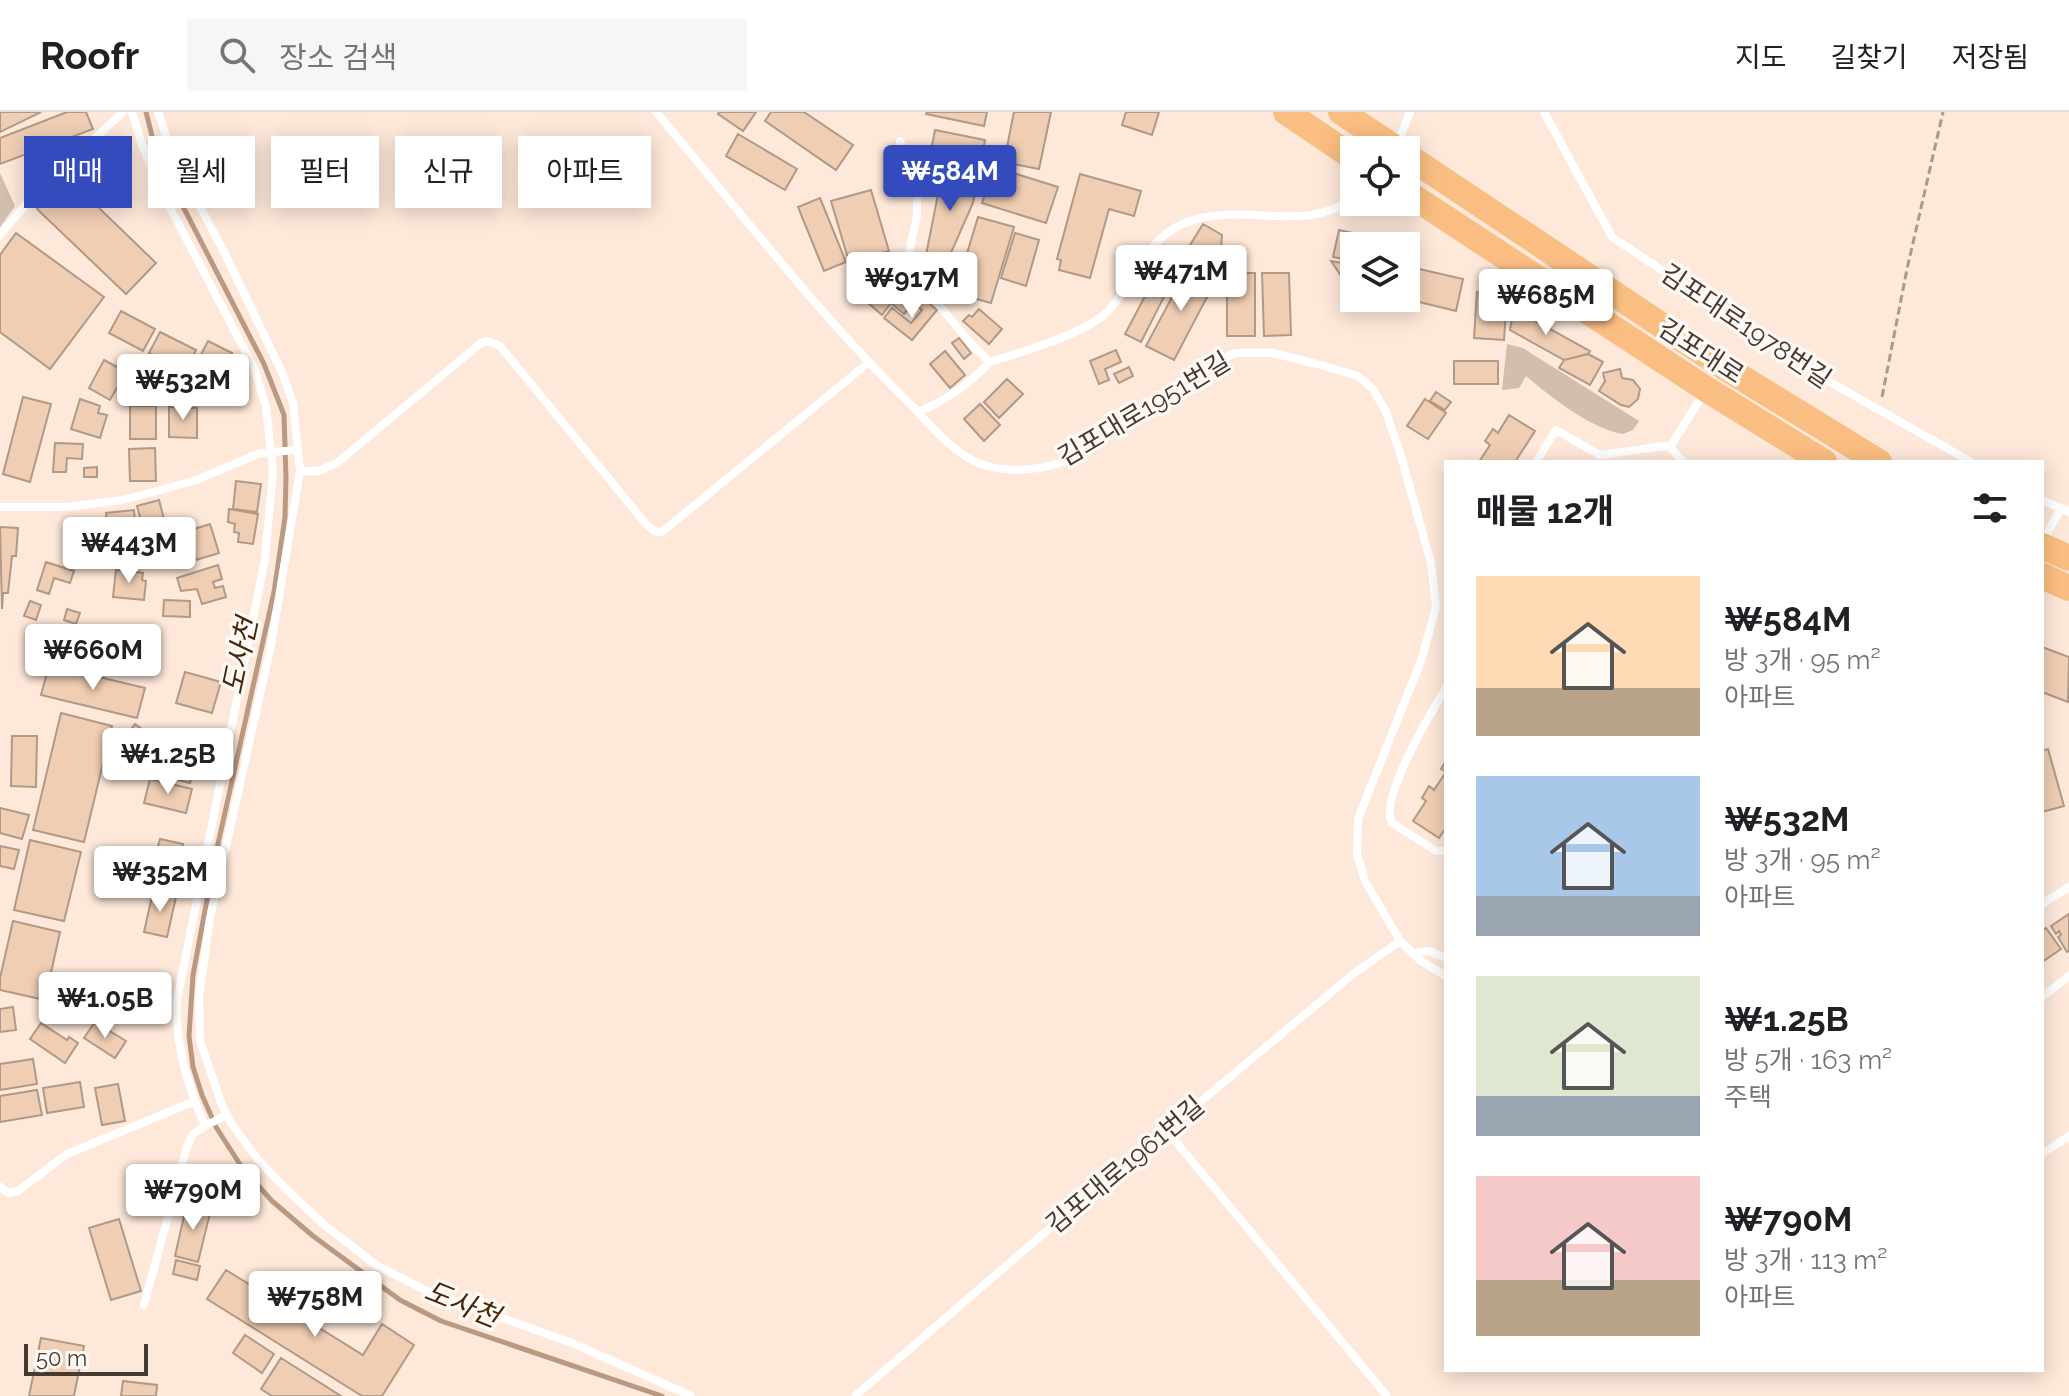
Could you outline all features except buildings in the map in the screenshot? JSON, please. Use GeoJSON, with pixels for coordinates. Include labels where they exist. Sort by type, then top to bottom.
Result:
{"type":"FeatureCollection","features":[{"type":"Feature","properties":{"kind":"main road"},"geometry":{"type":"LineString","coordinates":[[1286,112],[1340,149]]}},
{"type":"Feature","properties":{"kind":"main road","name":"김포대로"},"geometry":{"type":"LineString","coordinates":[[1341,112],[1376,136]]}},
{"type":"Feature","properties":{"kind":"main road","name":"김포대로"},"geometry":{"type":"LineString","coordinates":[[1420,166],[1721,365],[1876,460]]}},
{"type":"Feature","properties":{"kind":"main road","name":"김포대로"},"geometry":{"type":"LineString","coordinates":[[1420,201],[1706,389],[1821,460]]}},
{"type":"Feature","properties":{"kind":"main road"},"geometry":{"type":"LineString","coordinates":[[2044,545],[2069,558]]}},
{"type":"Feature","properties":{"kind":"main road"},"geometry":{"type":"LineString","coordinates":[[2044,577],[2069,588]]}},
{"type":"Feature","properties":{"kind":"lane"},"geometry":{"type":"LineString","coordinates":[[0,235],[33,196],[123,112]]}},
{"type":"Feature","properties":{"kind":"lane"},"geometry":{"type":"LineString","coordinates":[[132,112],[163,194],[255,370],[275,450],[265,559],[177,1000],[176,1033],[180,1057],[195,1101],[207,1124]]}},
{"type":"Feature","properties":{"kind":"lane"},"geometry":{"type":"LineString","coordinates":[[158,112],[172,154],[282,372],[293,403],[295,450],[300,471],[271,645],[210,918],[199,997],[200,1041],[224,1116],[285,1188],[322,1223],[376,1265],[427,1291],[572,1343],[691,1396]]}},
{"type":"Feature","properties":{"kind":"lane","name":"김포대로1951번길"},"geometry":{"type":"LineString","coordinates":[[656,112],[868,363],[962,453],[976,462],[993,467],[1032,469],[1063,462],[1204,367],[1235,353],[1273,353],[1343,371],[1365,380],[1380,400],[1392,429],[1431,563],[1436,594],[1434,618],[1422,658],[1362,808],[1356,828],[1357,854],[1365,881],[1400,941],[1444,975]]}},
{"type":"Feature","properties":{"kind":"lane"},"geometry":{"type":"LineString","coordinates":[[1403,136],[1410,112]]}},
{"type":"Feature","properties":{"kind":"lane","name":"김포대로1978번길"},"geometry":{"type":"LineString","coordinates":[[1544,112],[1612,237],[1776,348],[1879,412],[1967,460]]}},
{"type":"Feature","properties":{"kind":"lane"},"geometry":{"type":"LineString","coordinates":[[900,141],[917,190],[917,216],[909,253],[910,270],[972,345],[990,362]]}},
{"type":"Feature","properties":{"kind":"lane"},"geometry":{"type":"LineString","coordinates":[[918,412],[952,396],[990,362],[1022,353],[1099,318],[1120,295],[1160,237],[1184,223],[1232,213],[1314,216],[1340,207]]}},
{"type":"Feature","properties":{"kind":"lane"},"geometry":{"type":"LineString","coordinates":[[300,471],[318,471],[337,463],[481,343],[495,343],[646,524],[654,531],[662,532],[868,363]]}},
{"type":"Feature","properties":{"kind":"lane"},"geometry":{"type":"LineString","coordinates":[[1670,447],[1721,365]]}},
{"type":"Feature","properties":{"kind":"lane"},"geometry":{"type":"LineString","coordinates":[[1537,460],[1556,430],[1600,455],[1658,446],[1670,447],[1681,460]]}},
{"type":"Feature","properties":{"kind":"lane"},"geometry":{"type":"LineString","coordinates":[[0,507],[67,507],[142,496],[194,481],[275,450],[295,450]]}},
{"type":"Feature","properties":{"kind":"lane"},"geometry":{"type":"LineString","coordinates":[[2044,501],[2065,511],[2044,541]]}},
{"type":"Feature","properties":{"kind":"lane"},"geometry":{"type":"LineString","coordinates":[[1444,691],[1413,741],[1388,815],[1392,823],[1436,851],[1444,851]]}},
{"type":"Feature","properties":{"kind":"lane"},"geometry":{"type":"LineString","coordinates":[[2044,903],[2069,887]]}},
{"type":"Feature","properties":{"kind":"lane","name":"김포대로1961번길"},"geometry":{"type":"LineString","coordinates":[[855,1396],[1071,1210],[1342,984],[1400,941]]}},
{"type":"Feature","properties":{"kind":"lane"},"geometry":{"type":"LineString","coordinates":[[1412,953],[1429,951],[1444,957]]}},
{"type":"Feature","properties":{"kind":"lane"},"geometry":{"type":"LineString","coordinates":[[2044,995],[2069,976]]}},
{"type":"Feature","properties":{"kind":"lane"},"geometry":{"type":"LineString","coordinates":[[0,1187],[8,1193],[18,1191],[67,1154],[195,1101]]}},
{"type":"Feature","properties":{"kind":"lane"},"geometry":{"type":"LineString","coordinates":[[144,1305],[187,1147],[193,1134],[224,1116]]}},
{"type":"Feature","properties":{"kind":"lane"},"geometry":{"type":"LineString","coordinates":[[1167,1131],[1387,1396]]}},
{"type":"Feature","properties":{"kind":"lane"},"geometry":{"type":"LineString","coordinates":[[2044,1153],[2069,1136]]}},
{"type":"Feature","properties":{"kind":"path"},"geometry":{"type":"LineString","coordinates":[[1879,412],[1907,269],[1943,112]]}},
{"type":"Feature","properties":{"kind":"shaded area"},"geometry":{"type":"Polygon","coordinates":[[[0,173],[15,206],[0,227],[0,173]]]}},
{"type":"Feature","properties":{"kind":"shaded area"},"geometry":{"type":"Polygon","coordinates":[[[1507,344],[1523,348],[1639,421],[1633,430],[1623,434],[1598,426],[1572,411],[1526,376],[1519,388],[1502,390],[1507,344]]]}},
{"type":"Feature","properties":{"kind":"waterway","name":"도사천"},"geometry":{"type":"LineString","coordinates":[[146,112],[157,156],[264,364],[284,415],[285,517],[274,592],[214,862],[193,975],[189,1036],[193,1067],[202,1095],[216,1127],[241,1166],[272,1201],[313,1236],[400,1300],[441,1321],[662,1396]]}}]}
